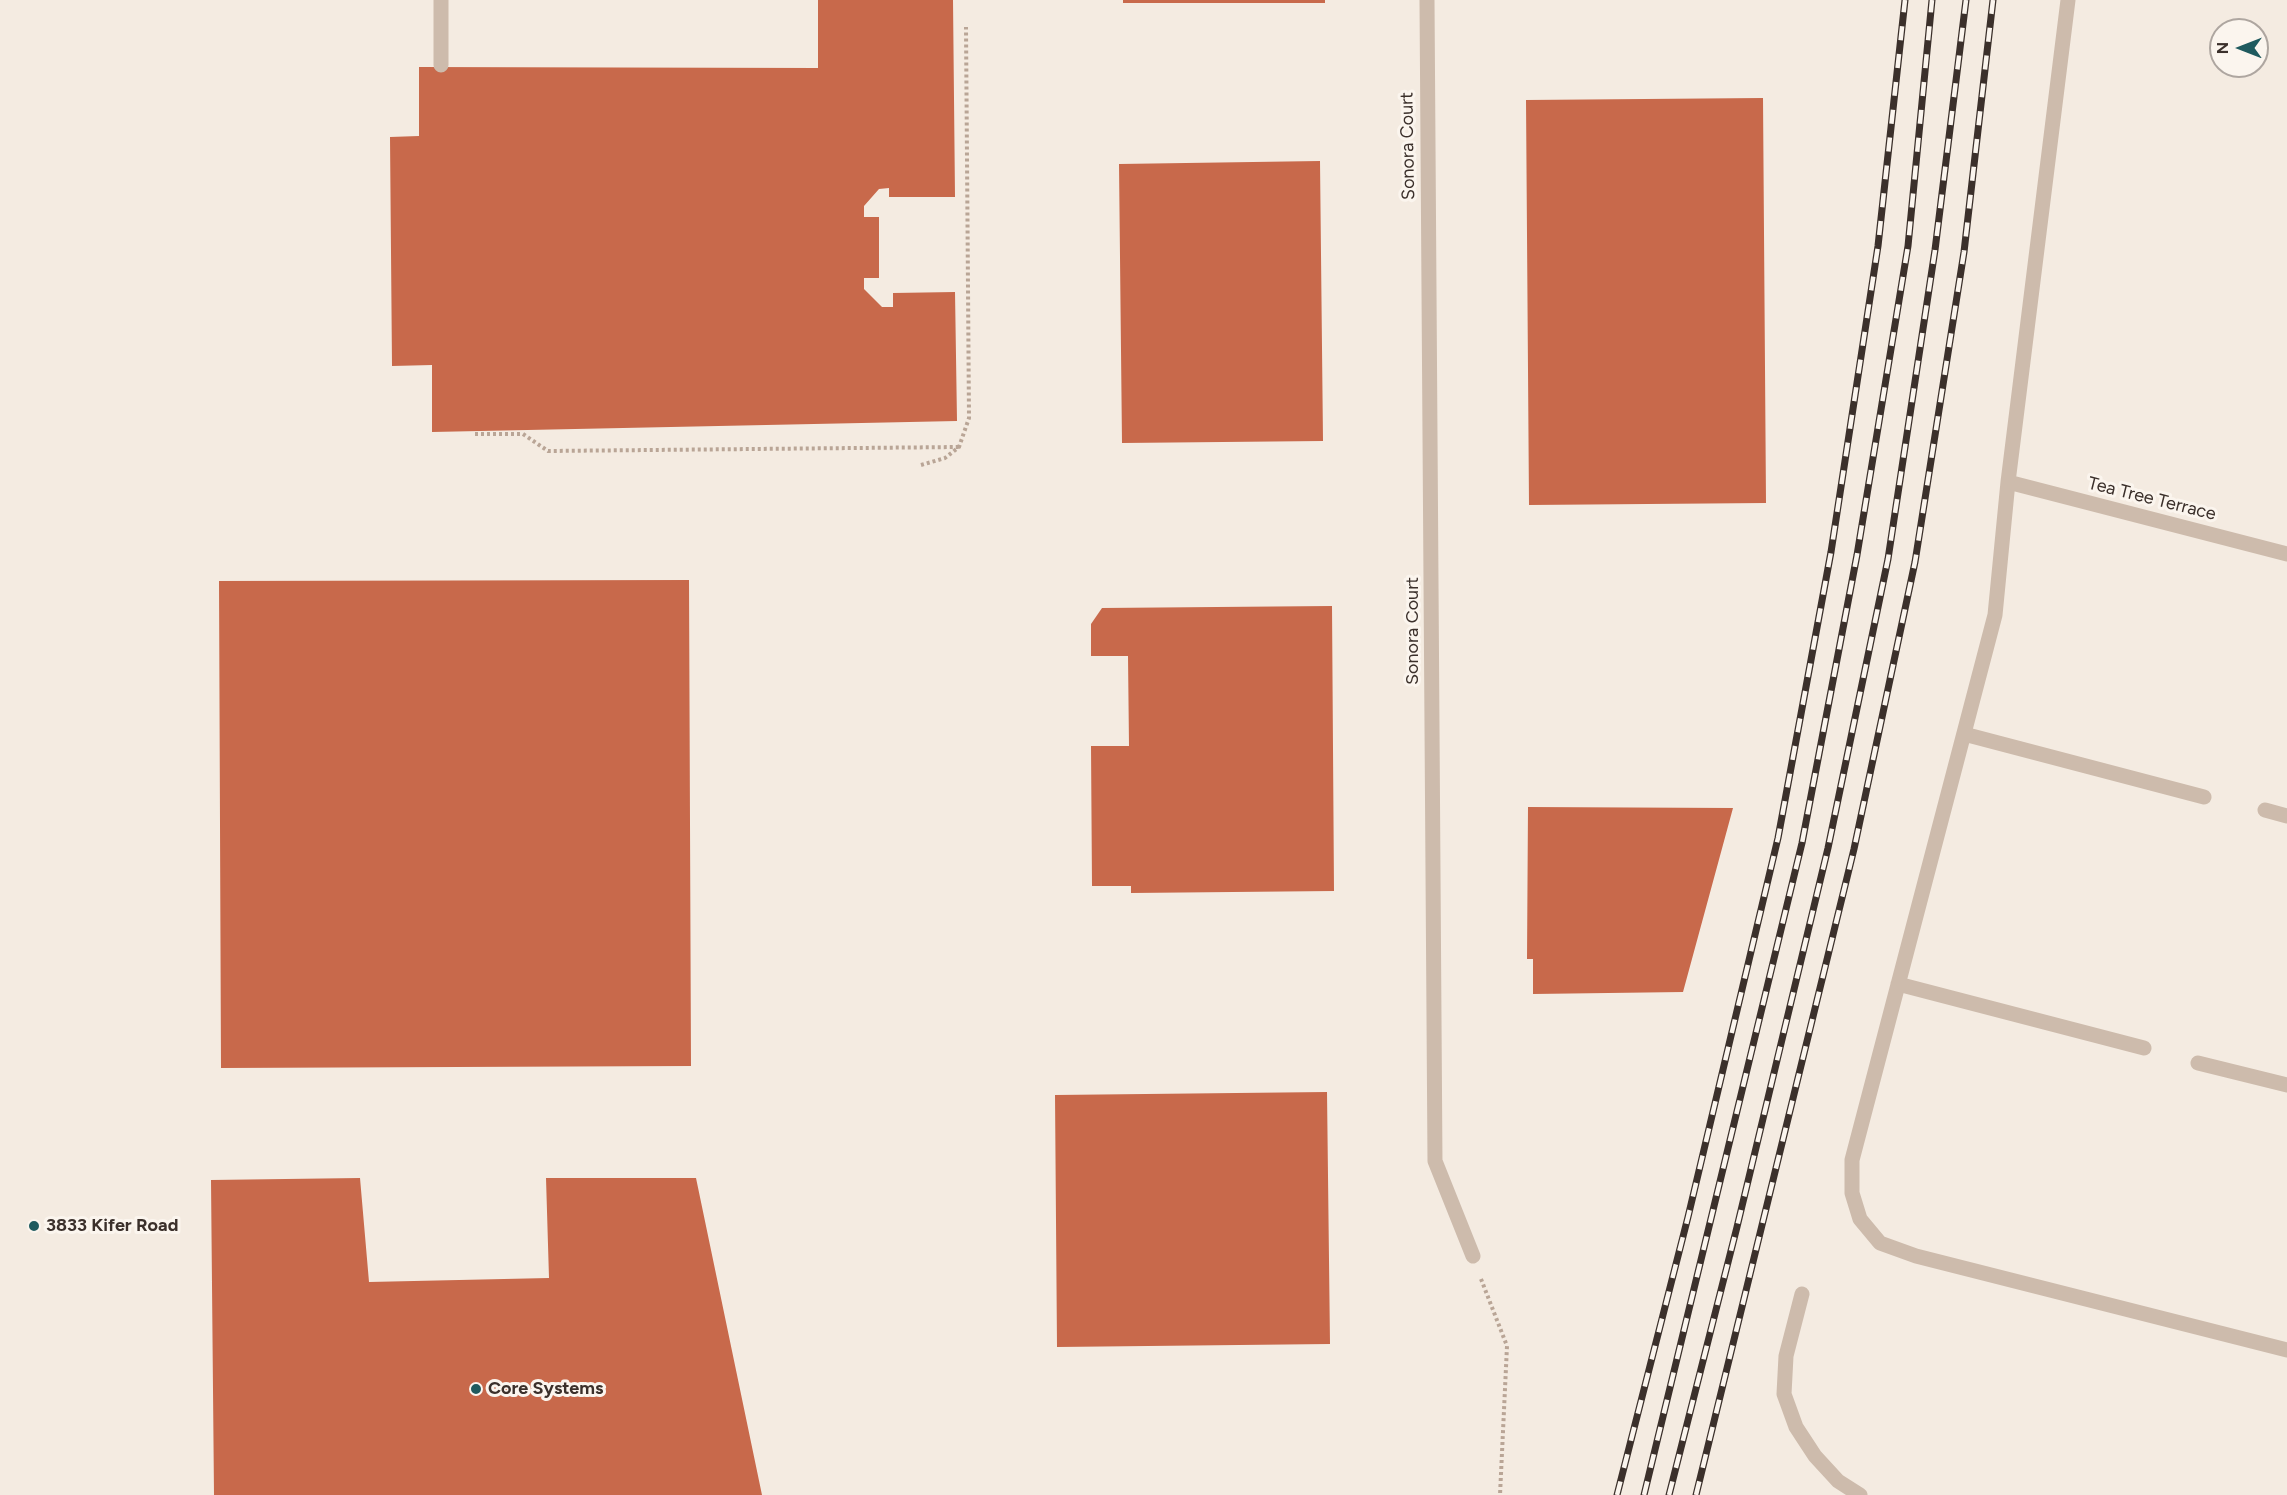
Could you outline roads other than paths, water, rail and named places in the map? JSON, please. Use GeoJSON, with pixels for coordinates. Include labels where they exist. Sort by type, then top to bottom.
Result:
{"type":"FeatureCollection","features":[{"type":"Feature","properties":{"kind":"street"},"geometry":{"type":"LineString","coordinates":[[441,0],[441,65]]}},
{"type":"Feature","properties":{"kind":"street","name":"Sonora Court"},"geometry":{"type":"LineString","coordinates":[[1427,0],[1435,1161],[1473,1256]]}},
{"type":"Feature","properties":{"kind":"street"},"geometry":{"type":"LineString","coordinates":[[2068,0],[2008,482],[1995,615],[1852,1160],[1852,1193],[1860,1219],[1880,1243],[1916,1256],[2287,1350]]}},
{"type":"Feature","properties":{"kind":"street","name":"Tea Tree Terrace"},"geometry":{"type":"LineString","coordinates":[[2008,482],[2287,554]]}},
{"type":"Feature","properties":{"kind":"street"},"geometry":{"type":"LineString","coordinates":[[1964,734],[2204,797]]}},
{"type":"Feature","properties":{"kind":"street"},"geometry":{"type":"LineString","coordinates":[[2265,810],[2287,816]]}},
{"type":"Feature","properties":{"kind":"street"},"geometry":{"type":"LineString","coordinates":[[1898,984],[2144,1048]]}},
{"type":"Feature","properties":{"kind":"street"},"geometry":{"type":"LineString","coordinates":[[2198,1063],[2287,1085]]}},
{"type":"Feature","properties":{"kind":"street"},"geometry":{"type":"LineString","coordinates":[[1802,1294],[1786,1356],[1784,1394],[1796,1427],[1815,1456],[1838,1481],[1860,1495]]}},
{"type":"Feature","properties":{"kind":"railway"},"geometry":{"type":"LineString","coordinates":[[1617,1495],[1688,1217],[1778,838],[1831,552],[1878,246],[1905,0]]}},
{"type":"Feature","properties":{"kind":"railway"},"geometry":{"type":"LineString","coordinates":[[1644,1495],[1802,843],[1857,555],[1908,246],[1932,0]]}},
{"type":"Feature","properties":{"kind":"railway"},"geometry":{"type":"LineString","coordinates":[[1669,1495],[1737,1227],[1828,848],[1888,559],[1935,250],[1966,0]]}},
{"type":"Feature","properties":{"kind":"railway"},"geometry":{"type":"LineString","coordinates":[[1696,1495],[1854,849],[1915,562],[1964,252],[1993,0]]}},
{"type":"Feature","properties":{"kind":"place","name":"3833 Kifer Road"},"geometry":{"type":"Point","coordinates":[34,1226]}},
{"type":"Feature","properties":{"kind":"place","name":"Core Systems"},"geometry":{"type":"Point","coordinates":[476,1389]}}]}
